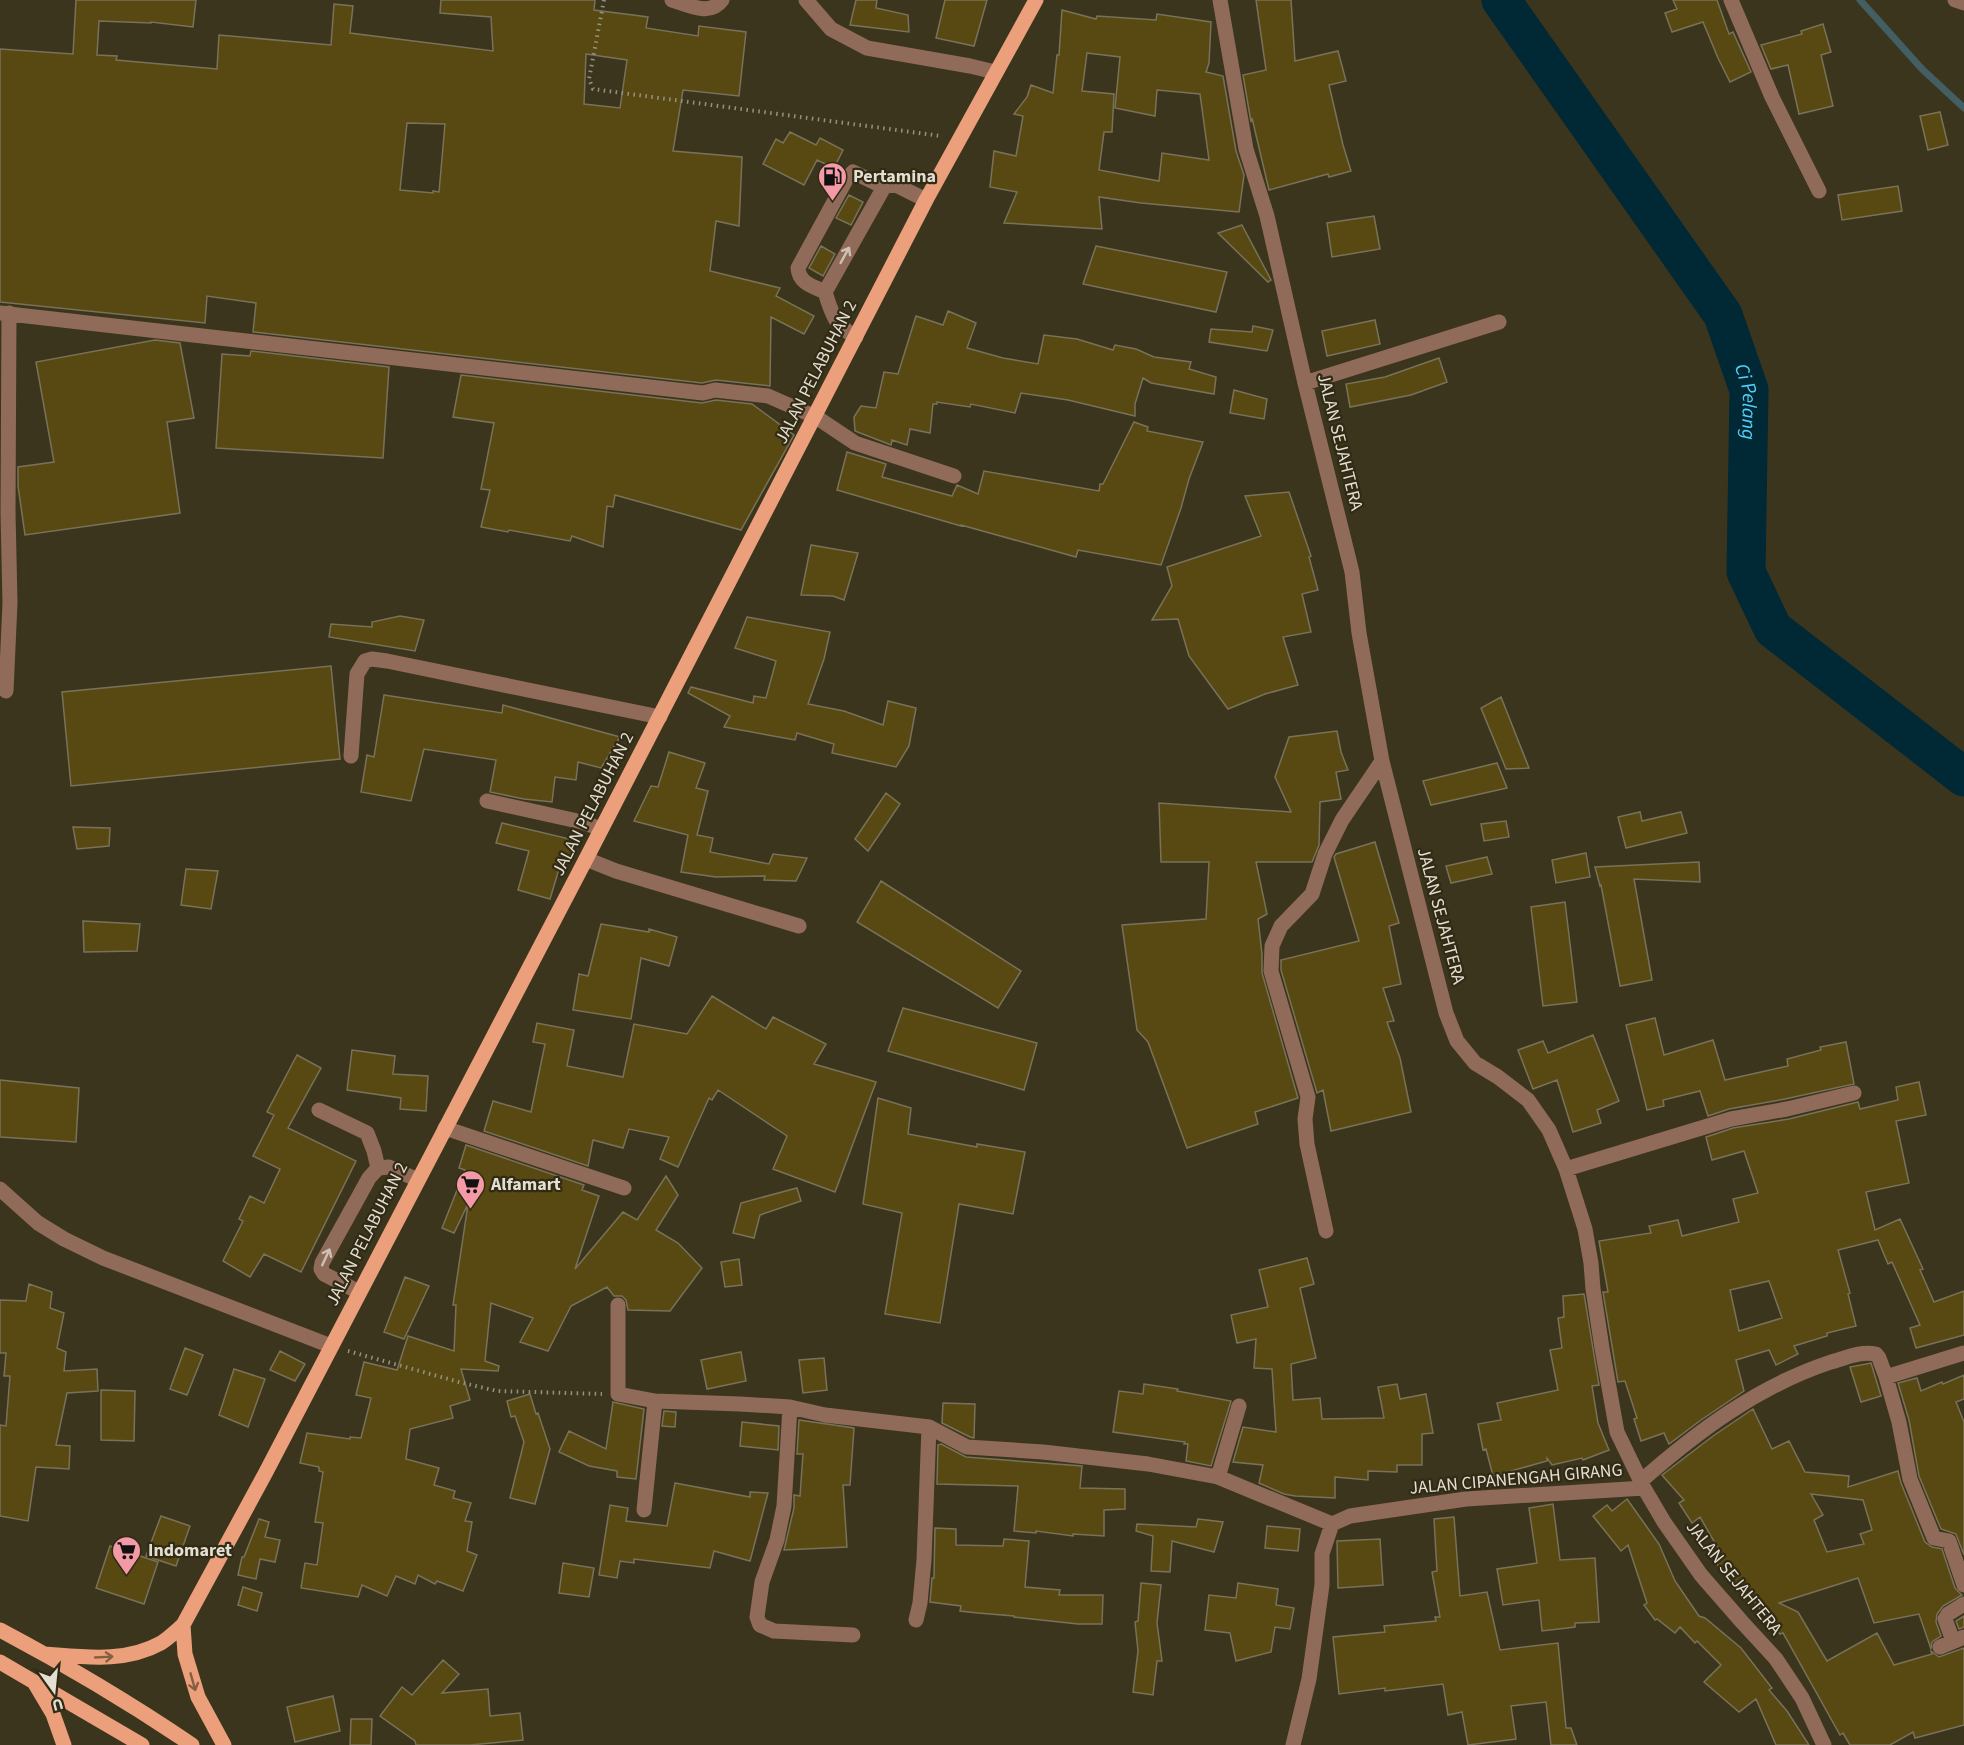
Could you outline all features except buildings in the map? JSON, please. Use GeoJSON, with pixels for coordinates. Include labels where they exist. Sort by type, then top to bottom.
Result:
{"type":"FeatureCollection","features":[{"type":"Feature","properties":{"kind":"main road","name":"JALAN PELABUHAN 2"},"geometry":{"type":"LineString","coordinates":[[183,1625],[224,1551],[586,859],[926,200],[1036,0]]}},
{"type":"Feature","properties":{"kind":"main road"},"geometry":{"type":"LineString","coordinates":[[45,1654],[100,1658],[136,1654],[162,1642],[183,1625]]}},
{"type":"Feature","properties":{"kind":"main road"},"geometry":{"type":"LineString","coordinates":[[183,1625],[185,1654],[198,1697],[224,1745]]}},
{"type":"Feature","properties":{"kind":"main road"},"geometry":{"type":"LineString","coordinates":[[0,1630],[138,1708],[192,1745]]}},
{"type":"Feature","properties":{"kind":"main road"},"geometry":{"type":"LineString","coordinates":[[0,1662],[142,1745]]}},
{"type":"Feature","properties":{"kind":"main road"},"geometry":{"type":"LineString","coordinates":[[33,1680],[53,1714],[64,1745]]}},
{"type":"Feature","properties":{"kind":"street"},"geometry":{"type":"LineString","coordinates":[[672,0],[706,10],[714,8],[722,0]]}},
{"type":"Feature","properties":{"kind":"street"},"geometry":{"type":"LineString","coordinates":[[806,0],[831,29],[867,48],[995,72]]}},
{"type":"Feature","properties":{"kind":"street","name":"JALAN SEJAHTERA"},"geometry":{"type":"LineString","coordinates":[[1220,0],[1246,149],[1267,216],[1305,383],[1352,572],[1359,633],[1382,761],[1446,1013],[1457,1041],[1475,1063],[1528,1100],[1549,1130],[1566,1169],[1585,1229],[1617,1432],[1643,1484],[1664,1522],[1701,1575],[1776,1659],[1802,1698],[1824,1745]]}},
{"type":"Feature","properties":{"kind":"street"},"geometry":{"type":"LineString","coordinates":[[1731,0],[1772,97],[1820,191]]}},
{"type":"Feature","properties":{"kind":"street"},"geometry":{"type":"LineString","coordinates":[[1954,0],[1964,3]]}},
{"type":"Feature","properties":{"kind":"street"},"geometry":{"type":"LineString","coordinates":[[825,292],[802,281],[798,268],[847,178],[853,172],[884,187],[894,184],[926,200]]}},
{"type":"Feature","properties":{"kind":"street"},"geometry":{"type":"LineString","coordinates":[[856,337],[840,328],[831,313],[825,292],[884,187]]}},
{"type":"Feature","properties":{"kind":"street"},"geometry":{"type":"LineString","coordinates":[[6,691],[3,663],[10,603],[5,313],[703,393],[715,390],[768,396],[816,417],[855,443],[954,477]]}},
{"type":"Feature","properties":{"kind":"street"},"geometry":{"type":"LineString","coordinates":[[1305,383],[1498,322]]}},
{"type":"Feature","properties":{"kind":"street"},"geometry":{"type":"LineString","coordinates":[[351,756],[357,674],[365,661],[372,659],[660,717]]}},
{"type":"Feature","properties":{"kind":"street"},"geometry":{"type":"LineString","coordinates":[[1326,1231],[1307,1144],[1305,1119],[1308,1097],[1271,971],[1272,946],[1281,926],[1312,894],[1325,854],[1342,820],[1382,761]]}},
{"type":"Feature","properties":{"kind":"street"},"geometry":{"type":"LineString","coordinates":[[487,801],[582,822],[601,829]]}},
{"type":"Feature","properties":{"kind":"street"},"geometry":{"type":"LineString","coordinates":[[586,859],[616,871],[799,926]]}},
{"type":"Feature","properties":{"kind":"street"},"geometry":{"type":"LineString","coordinates":[[1566,1169],[1731,1119],[1854,1093]]}},
{"type":"Feature","properties":{"kind":"street"},"geometry":{"type":"LineString","coordinates":[[319,1110],[366,1133],[378,1168]]}},
{"type":"Feature","properties":{"kind":"street"},"geometry":{"type":"LineString","coordinates":[[445,1128],[624,1188]]}},
{"type":"Feature","properties":{"kind":"street"},"geometry":{"type":"LineString","coordinates":[[359,1292],[324,1274],[321,1269],[322,1263],[369,1178],[378,1168],[389,1167],[418,1180]]}},
{"type":"Feature","properties":{"kind":"street"},"geometry":{"type":"LineString","coordinates":[[0,1189],[38,1223],[103,1258],[331,1346]]}},
{"type":"Feature","properties":{"kind":"street"},"geometry":{"type":"LineString","coordinates":[[618,1305],[618,1394],[656,1401],[790,1407],[825,1415],[928,1427],[967,1447],[1043,1452],[1148,1464],[1218,1478],[1332,1524],[1322,1554],[1322,1585],[1309,1679],[1293,1745]]}},
{"type":"Feature","properties":{"kind":"street"},"geometry":{"type":"LineString","coordinates":[[1886,1377],[1964,1353]]}},
{"type":"Feature","properties":{"kind":"street"},"geometry":{"type":"LineString","coordinates":[[1643,1484],[1681,1446],[1722,1416],[1806,1371],[1856,1354],[1876,1354],[1880,1359],[1899,1422],[1910,1479],[1934,1538],[1948,1541],[1964,1585]]}},
{"type":"Feature","properties":{"kind":"street"},"geometry":{"type":"LineString","coordinates":[[644,1510],[656,1401]]}},
{"type":"Feature","properties":{"kind":"street"},"geometry":{"type":"LineString","coordinates":[[1218,1478],[1239,1406]]}},
{"type":"Feature","properties":{"kind":"street"},"geometry":{"type":"LineString","coordinates":[[790,1407],[784,1506],[777,1540],[762,1582],[758,1622],[760,1626],[774,1631],[853,1635]]}},
{"type":"Feature","properties":{"kind":"street"},"geometry":{"type":"LineString","coordinates":[[916,1620],[924,1560],[928,1427]]}},
{"type":"Feature","properties":{"kind":"street","name":"JALAN CIPANENGAH GIRANG"},"geometry":{"type":"LineString","coordinates":[[1332,1524],[1350,1516],[1466,1500],[1643,1484]]}},
{"type":"Feature","properties":{"kind":"street"},"geometry":{"type":"LineString","coordinates":[[1952,1642],[1945,1619],[1947,1614],[1964,1604]]}},
{"type":"Feature","properties":{"kind":"path"},"geometry":{"type":"LineString","coordinates":[[604,0],[590,79],[593,89],[960,138]]}},
{"type":"Feature","properties":{"kind":"path"},"geometry":{"type":"LineString","coordinates":[[331,1346],[496,1391],[618,1394]]}},
{"type":"Feature","properties":{"kind":"waterway","name":"Ci Pelang"},"geometry":{"type":"LineString","coordinates":[[1501,0],[1723,315],[1749,390],[1746,572],[1773,629],[1964,777]]}},
{"type":"Feature","properties":{"kind":"waterway"},"geometry":{"type":"LineString","coordinates":[[1860,0],[1922,69],[1964,108]]}},
{"type":"Feature","properties":{"kind":"place","name":"Pertamina"},"geometry":{"type":"Point","coordinates":[832,202]}},
{"type":"Feature","properties":{"kind":"place","name":"Alfamart"},"geometry":{"type":"Point","coordinates":[470,1210]}},
{"type":"Feature","properties":{"kind":"place","name":"Indomaret"},"geometry":{"type":"Point","coordinates":[127,1576]}}]}
